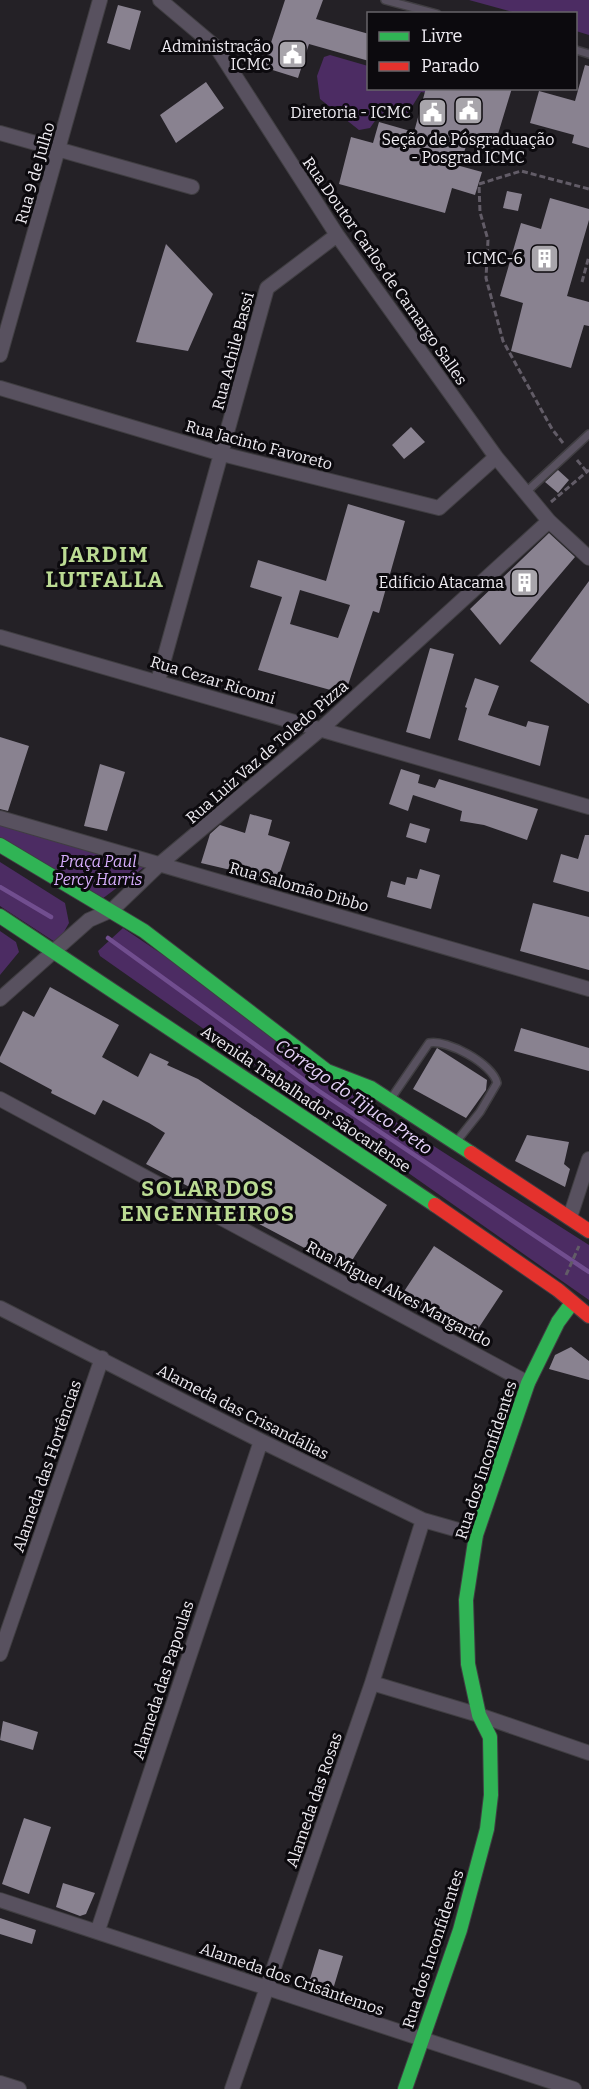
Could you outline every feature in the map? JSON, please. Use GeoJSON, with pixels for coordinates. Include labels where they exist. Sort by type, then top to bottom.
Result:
{"type":"FeatureCollection","features":[{"type":"Feature","properties":{"kind":"main road"},"geometry":{"type":"LineString","coordinates":[[0,845],[112,910],[178,955],[327,1071],[390,1100],[588,1230]]}},
{"type":"Feature","properties":{"kind":"main road","name":"Avenida Trabalhador Sãocarlense"},"geometry":{"type":"LineString","coordinates":[[0,916],[367,1158],[558,1290],[589,1316]]}},
{"type":"Feature","properties":{"kind":"main road","name":"Rua dos Inconfidentes"},"geometry":{"type":"LineString","coordinates":[[405,2089],[460,1930],[487,1829],[491,1795],[490,1737],[479,1715],[468,1664],[466,1600],[476,1535],[528,1383],[558,1322],[572,1303]]}},
{"type":"Feature","properties":{"kind":"street","name":"Rua 9 de Julho"},"geometry":{"type":"LineString","coordinates":[[0,355],[100,0]]}},
{"type":"Feature","properties":{"kind":"street","name":"Rua Doutor Carlos de Camargo Salles"},"geometry":{"type":"LineString","coordinates":[[160,0],[217,48],[337,235],[496,457],[544,515],[589,558]]}},
{"type":"Feature","properties":{"kind":"street"},"geometry":{"type":"LineString","coordinates":[[0,133],[192,187]]}},
{"type":"Feature","properties":{"kind":"street","name":"Rua Achile Bassi"},"geometry":{"type":"LineString","coordinates":[[158,681],[267,288],[337,235]]}},
{"type":"Feature","properties":{"kind":"street","name":"Rua Jacinto Favoreto"},"geometry":{"type":"LineString","coordinates":[[0,388],[222,454],[439,508],[496,457]]}},
{"type":"Feature","properties":{"kind":"street","name":"Rua Luiz Vaz de Toledo Pizza"},"geometry":{"type":"LineString","coordinates":[[0,999],[89,920],[112,910],[161,864],[321,729],[544,515]]}},
{"type":"Feature","properties":{"kind":"street","name":"Rua Cezar Ricomi"},"geometry":{"type":"LineString","coordinates":[[0,637],[589,807]]}},
{"type":"Feature","properties":{"kind":"street","name":"Rua Salomão Dibbo"},"geometry":{"type":"LineString","coordinates":[[0,818],[589,989]]}},
{"type":"Feature","properties":{"kind":"street","name":"Rua Miguel Alves Margarido"},"geometry":{"type":"LineString","coordinates":[[0,1099],[528,1383]]}},
{"type":"Feature","properties":{"kind":"street"},"geometry":{"type":"LineString","coordinates":[[570,1217],[589,1159]]}},
{"type":"Feature","properties":{"kind":"street","name":"Alameda das Crisandálias"},"geometry":{"type":"LineString","coordinates":[[0,1308],[261,1441],[423,1520],[476,1535]]}},
{"type":"Feature","properties":{"kind":"street","name":"Alameda das Hortências"},"geometry":{"type":"LineString","coordinates":[[0,1654],[102,1358]]}},
{"type":"Feature","properties":{"kind":"street","name":"Alameda das Papoulas"},"geometry":{"type":"LineString","coordinates":[[98,1930],[261,1441]]}},
{"type":"Feature","properties":{"kind":"street","name":"Alameda das Rosas"},"geometry":{"type":"LineString","coordinates":[[232,2089],[372,1683],[423,1520]]}},
{"type":"Feature","properties":{"kind":"street"},"geometry":{"type":"LineString","coordinates":[[372,1683],[479,1715],[589,1753]]}},
{"type":"Feature","properties":{"kind":"street","name":"Alameda dos Crisântemos"},"geometry":{"type":"LineString","coordinates":[[0,1900],[98,1930],[574,2089]]}},
{"type":"Feature","properties":{"kind":"street"},"geometry":{"type":"LineString","coordinates":[[0,2083],[19,2089]]}},
{"type":"Feature","properties":{"kind":"lane"},"geometry":{"type":"LineString","coordinates":[[386,0],[430,12]]}},
{"type":"Feature","properties":{"kind":"lane"},"geometry":{"type":"LineString","coordinates":[[525,494],[589,434]]}},
{"type":"Feature","properties":{"kind":"lane"},"geometry":{"type":"LineString","coordinates":[[390,1100],[429,1043],[443,1043],[485,1065],[496,1075],[497,1083],[480,1112],[454,1144]]}},
{"type":"Feature","properties":{"kind":"path"},"geometry":{"type":"LineString","coordinates":[[544,515],[588,471],[552,429],[503,341],[486,278],[488,240],[480,212],[479,184],[521,171],[589,189]]}},
{"type":"Feature","properties":{"kind":"path"},"geometry":{"type":"LineString","coordinates":[[582,282],[589,256]]}},
{"type":"Feature","properties":{"kind":"path"},"geometry":{"type":"LineString","coordinates":[[558,1290],[588,1230]]}},
{"type":"Feature","properties":{"kind":"green space"},"geometry":{"type":"Polygon","coordinates":[[[469,0],[589,0],[589,35],[577,31],[577,12],[512,12],[469,0]]]}},
{"type":"Feature","properties":{"kind":"green space"},"geometry":{"type":"Polygon","coordinates":[[[330,55],[367,66],[367,90],[446,90],[450,97],[421,92],[408,113],[377,118],[370,128],[359,130],[320,99],[317,76],[324,57],[330,55]]]}},
{"type":"Feature","properties":{"kind":"green space","name":"Praça Paul Percy Harris"},"geometry":{"type":"Polygon","coordinates":[[[0,821],[151,862],[102,899],[0,840],[0,821]]]}},
{"type":"Feature","properties":{"kind":"green space"},"geometry":{"type":"Polygon","coordinates":[[[0,862],[65,903],[69,923],[61,937],[55,942],[0,906],[0,862]]]}},
{"type":"Feature","properties":{"kind":"green space"},"geometry":{"type":"Polygon","coordinates":[[[123,928],[193,975],[363,1101],[589,1245],[589,1300],[100,956],[98,951],[123,928]]]}},
{"type":"Feature","properties":{"kind":"green space"},"geometry":{"type":"Polygon","coordinates":[[[0,931],[16,942],[19,952],[0,975],[0,931]]]}},
{"type":"Feature","properties":{"kind":"building"},"geometry":{"type":"Polygon","coordinates":[[[285,0],[323,0],[316,19],[367,33],[367,60],[309,44],[298,78],[263,67],[285,0]]]}},
{"type":"Feature","properties":{"kind":"building"},"geometry":{"type":"Polygon","coordinates":[[[118,5],[141,11],[130,50],[107,43],[118,5]]]}},
{"type":"Feature","properties":{"kind":"building"},"geometry":{"type":"Polygon","coordinates":[[[585,65],[589,66],[589,148],[572,143],[574,135],[530,123],[539,91],[575,101],[585,65]]]}},
{"type":"Feature","properties":{"kind":"building"},"geometry":{"type":"Polygon","coordinates":[[[206,82],[224,108],[176,143],[160,115],[206,82]]]}},
{"type":"Feature","properties":{"kind":"building"},"geometry":{"type":"Polygon","coordinates":[[[425,90],[511,90],[495,144],[469,136],[460,166],[482,172],[475,195],[452,188],[445,213],[339,184],[351,137],[373,143],[379,122],[414,132],[425,90]]]}},
{"type":"Feature","properties":{"kind":"building"},"geometry":{"type":"Polygon","coordinates":[[[507,191],[522,194],[518,211],[503,208],[507,191]]]}},
{"type":"Feature","properties":{"kind":"building","name":"ICMC-6"},"geometry":{"type":"Polygon","coordinates":[[[550,198],[589,209],[589,220],[567,296],[589,302],[589,326],[584,325],[571,368],[511,351],[523,303],[500,296],[521,223],[541,229],[550,198]]]}},
{"type":"Feature","properties":{"kind":"building"},"geometry":{"type":"Polygon","coordinates":[[[166,244],[213,294],[188,351],[136,342],[166,244]]]}},
{"type":"Feature","properties":{"kind":"building"},"geometry":{"type":"Polygon","coordinates":[[[411,427],[425,442],[404,459],[392,445],[411,427]]]}},
{"type":"Feature","properties":{"kind":"building"},"geometry":{"type":"Polygon","coordinates":[[[558,470],[569,480],[558,493],[545,482],[558,470]]]}},
{"type":"Feature","properties":{"kind":"building"},"geometry":{"type":"Polygon","coordinates":[[[348,504],[405,521],[379,613],[373,611],[345,694],[258,670],[282,597],[250,587],[258,560],[326,581],[348,504]],[[300,590],[290,624],[338,638],[350,605],[300,590]]]}},
{"type":"Feature","properties":{"kind":"building","name":"Edificio Atacama"},"geometry":{"type":"Polygon","coordinates":[[[549,533],[575,557],[500,645],[470,609],[549,533]]]}},
{"type":"Feature","properties":{"kind":"building"},"geometry":{"type":"Polygon","coordinates":[[[589,581],[589,704],[530,661],[589,581]]]}},
{"type":"Feature","properties":{"kind":"building"},"geometry":{"type":"Polygon","coordinates":[[[430,648],[454,654],[430,739],[406,732],[430,648]]]}},
{"type":"Feature","properties":{"kind":"building"},"geometry":{"type":"Polygon","coordinates":[[[475,678],[499,686],[488,715],[526,727],[528,721],[549,726],[540,766],[458,740],[467,708],[465,707],[475,678]]]}},
{"type":"Feature","properties":{"kind":"building"},"geometry":{"type":"Polygon","coordinates":[[[0,737],[29,746],[8,811],[0,809],[0,737]]]}},
{"type":"Feature","properties":{"kind":"building"},"geometry":{"type":"Polygon","coordinates":[[[100,764],[125,772],[107,831],[84,826],[100,764]]]}},
{"type":"Feature","properties":{"kind":"building"},"geometry":{"type":"Polygon","coordinates":[[[401,769],[420,775],[418,783],[435,788],[439,779],[538,809],[527,840],[484,825],[460,821],[462,811],[413,795],[408,811],[389,804],[401,769]]]}},
{"type":"Feature","properties":{"kind":"building"},"geometry":{"type":"Polygon","coordinates":[[[250,814],[272,820],[268,835],[290,842],[277,881],[201,863],[210,834],[220,825],[245,833],[250,814]]]}},
{"type":"Feature","properties":{"kind":"building"},"geometry":{"type":"Polygon","coordinates":[[[410,823],[430,829],[426,843],[406,837],[410,823]]]}},
{"type":"Feature","properties":{"kind":"building"},"geometry":{"type":"Polygon","coordinates":[[[585,835],[589,835],[589,892],[553,882],[561,854],[578,859],[585,835]]]}},
{"type":"Feature","properties":{"kind":"building"},"geometry":{"type":"Polygon","coordinates":[[[420,869],[440,875],[431,909],[387,897],[391,881],[405,885],[407,877],[417,879],[420,869]]]}},
{"type":"Feature","properties":{"kind":"building"},"geometry":{"type":"Polygon","coordinates":[[[533,903],[589,917],[589,970],[520,951],[533,903]]]}},
{"type":"Feature","properties":{"kind":"building"},"geometry":{"type":"Polygon","coordinates":[[[50,987],[119,1025],[102,1057],[138,1077],[150,1053],[169,1062],[167,1065],[198,1079],[387,1205],[346,1270],[146,1164],[165,1133],[149,1123],[103,1100],[95,1115],[51,1093],[52,1090],[0,1062],[0,1057],[23,1011],[34,1017],[50,987]]]}},
{"type":"Feature","properties":{"kind":"building"},"geometry":{"type":"Polygon","coordinates":[[[521,1028],[589,1048],[589,1071],[514,1051],[521,1028]]]}},
{"type":"Feature","properties":{"kind":"building"},"geometry":{"type":"Polygon","coordinates":[[[437,1048],[487,1080],[486,1090],[466,1118],[413,1089],[437,1048]]]}},
{"type":"Feature","properties":{"kind":"building"},"geometry":{"type":"Polygon","coordinates":[[[527,1135],[569,1142],[564,1164],[570,1169],[565,1187],[515,1161],[527,1135]]]}},
{"type":"Feature","properties":{"kind":"building"},"geometry":{"type":"Polygon","coordinates":[[[434,1246],[503,1291],[470,1341],[399,1299],[434,1246]]]}},
{"type":"Feature","properties":{"kind":"building"},"geometry":{"type":"Polygon","coordinates":[[[571,1347],[589,1361],[589,1380],[549,1369],[555,1355],[571,1347]]]}},
{"type":"Feature","properties":{"kind":"building"},"geometry":{"type":"Polygon","coordinates":[[[3,1721],[38,1732],[33,1750],[0,1740],[3,1721]]]}},
{"type":"Feature","properties":{"kind":"building"},"geometry":{"type":"Polygon","coordinates":[[[24,1818],[51,1827],[29,1894],[2,1884],[24,1818]]]}},
{"type":"Feature","properties":{"kind":"building"},"geometry":{"type":"Polygon","coordinates":[[[63,1883],[95,1893],[86,1914],[80,1916],[56,1907],[63,1883]]]}},
{"type":"Feature","properties":{"kind":"building"},"geometry":{"type":"Polygon","coordinates":[[[0,1918],[36,1930],[32,1944],[0,1934],[0,1918]]]}},
{"type":"Feature","properties":{"kind":"building"},"geometry":{"type":"Polygon","coordinates":[[[319,1949],[343,1956],[334,1986],[310,1979],[319,1949]]]}},
{"type":"Feature","properties":{"kind":"waterway","name":"Córrego do Tijuco Preto"},"geometry":{"type":"LineString","coordinates":[[0,887],[51,917]]}},
{"type":"Feature","properties":{"kind":"waterway","name":"Córrego do Tijuco Preto"},"geometry":{"type":"LineString","coordinates":[[108,938],[319,1091],[589,1272]]}},
{"type":"Feature","properties":{"kind":"traffic: fast"},"geometry":{"type":"LineString","coordinates":[[0,845],[144,931],[327,1071],[371,1088],[471,1153]]}},
{"type":"Feature","properties":{"kind":"traffic: fast"},"geometry":{"type":"LineString","coordinates":[[0,916],[435,1205]]}},
{"type":"Feature","properties":{"kind":"traffic: fast"},"geometry":{"type":"LineString","coordinates":[[405,2089],[460,1930],[487,1829],[491,1795],[490,1737],[479,1715],[468,1664],[466,1600],[476,1535],[528,1383],[558,1322],[572,1303]]}},
{"type":"Feature","properties":{"kind":"traffic: jam"},"geometry":{"type":"LineString","coordinates":[[471,1153],[589,1231]]}},
{"type":"Feature","properties":{"kind":"traffic: jam"},"geometry":{"type":"LineString","coordinates":[[435,1205],[558,1290],[589,1316]]}},
{"type":"Feature","properties":{"kind":"place","name":"Administração ICMC"},"geometry":{"type":"Point","coordinates":[292,55]}},
{"type":"Feature","properties":{"kind":"place","name":"Seção de Pósgraduação - Posgrad ICMC"},"geometry":{"type":"Point","coordinates":[468,111]}},
{"type":"Feature","properties":{"kind":"place","name":"Diretoria - ICMC"},"geometry":{"type":"Point","coordinates":[432,112]}},
{"type":"Feature","properties":{"kind":"place","name":"ICMC-6"},"geometry":{"type":"Point","coordinates":[544,258]}},
{"type":"Feature","properties":{"kind":"place","name":"Edificio Atacama"},"geometry":{"type":"Point","coordinates":[525,582]}},
{"type":"Feature","properties":{"kind":"district","name":"JARDIM LUTFALLA"},"geometry":{"type":"Point","coordinates":[105,566]}},
{"type":"Feature","properties":{"kind":"district","name":"SOLAR DOS ENGENHEIROS"},"geometry":{"type":"Point","coordinates":[208,1200]}}]}
